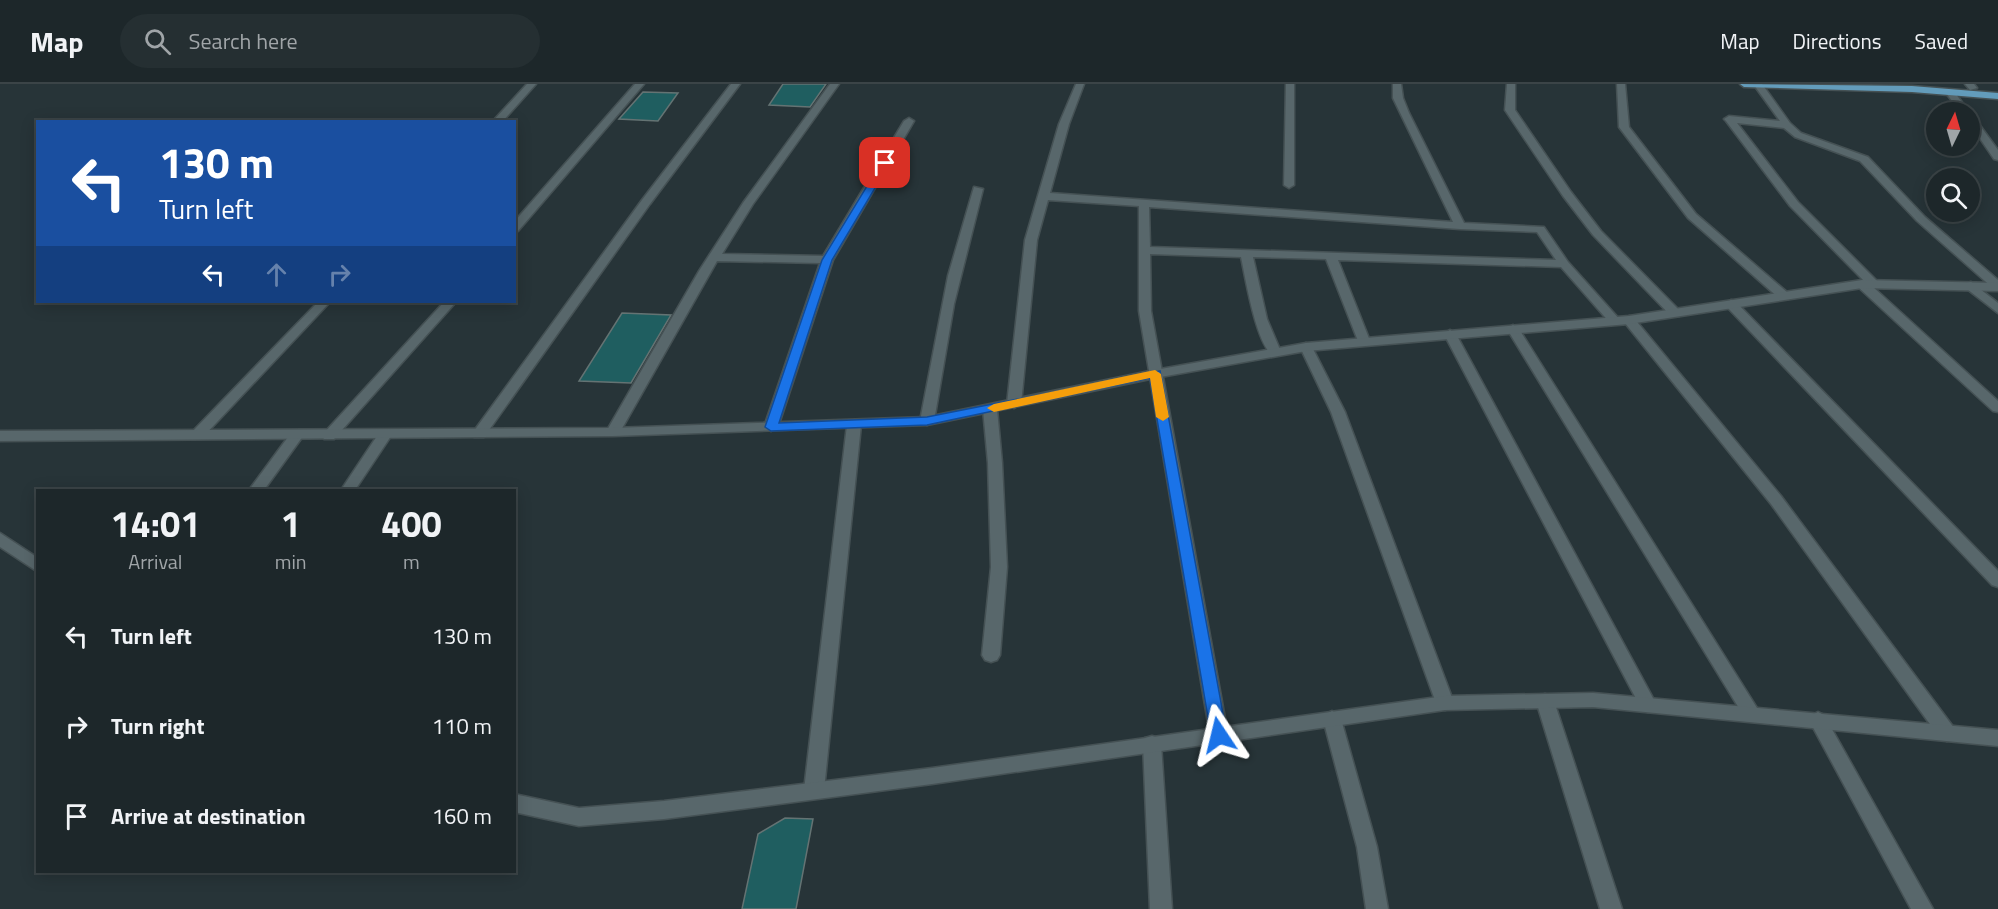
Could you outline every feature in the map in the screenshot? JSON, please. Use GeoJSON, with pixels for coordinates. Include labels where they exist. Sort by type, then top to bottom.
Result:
{"type":"FeatureCollection","features":[{"type":"Feature","properties":{"kind":"main road"},"geometry":{"type":"LineString","coordinates":[[1744,84],[1998,96]]}},
{"type":"Feature","properties":{"kind":"main road"},"geometry":{"type":"LineString","coordinates":[[1941,84],[1998,90]]}},
{"type":"Feature","properties":{"kind":"street"},"geometry":{"type":"LineString","coordinates":[[498,120],[532,84]]}},
{"type":"Feature","properties":{"kind":"street"},"geometry":{"type":"LineString","coordinates":[[516,227],[640,84]]}},
{"type":"Feature","properties":{"kind":"street"},"geometry":{"type":"LineString","coordinates":[[479,434],[646,202],[736,84]]}},
{"type":"Feature","properties":{"kind":"street"},"geometry":{"type":"LineString","coordinates":[[613,432],[714,257],[753,195],[835,84]]}},
{"type":"Feature","properties":{"kind":"street"},"geometry":{"type":"LineString","coordinates":[[1014,404],[1031,240],[1064,124],[1080,84]]}},
{"type":"Feature","properties":{"kind":"street"},"geometry":{"type":"LineString","coordinates":[[1289,185],[1290,84]]}},
{"type":"Feature","properties":{"kind":"street"},"geometry":{"type":"LineString","coordinates":[[1397,84],[1398,98],[1404,113],[1460,226]]}},
{"type":"Feature","properties":{"kind":"street"},"geometry":{"type":"LineString","coordinates":[[1511,84],[1510,110],[1567,194],[1597,233],[1675,313]]}},
{"type":"Feature","properties":{"kind":"street"},"geometry":{"type":"LineString","coordinates":[[1620,84],[1624,128],[1671,189],[1692,216],[1784,296]]}},
{"type":"Feature","properties":{"kind":"street"},"geometry":{"type":"LineString","coordinates":[[1758,85],[1787,125],[1809,141],[1864,159],[1921,219],[1998,286]]}},
{"type":"Feature","properties":{"kind":"street"},"geometry":{"type":"LineString","coordinates":[[1950,92],[1958,102]]}},
{"type":"Feature","properties":{"kind":"street"},"geometry":{"type":"LineString","coordinates":[[1787,125],[1729,119],[1794,204],[1868,284],[1998,408]]}},
{"type":"Feature","properties":{"kind":"street"},"geometry":{"type":"LineString","coordinates":[[771,427],[827,260],[909,121]]}},
{"type":"Feature","properties":{"kind":"street"},"geometry":{"type":"LineString","coordinates":[[1980,132],[1998,157]]}},
{"type":"Feature","properties":{"kind":"street"},"geometry":{"type":"LineString","coordinates":[[927,421],[947,299],[959,248],[978,189]]}},
{"type":"Feature","properties":{"kind":"street"},"geometry":{"type":"LineString","coordinates":[[1042,196],[1460,226],[1540,229],[1564,264],[1622,320],[1776,500],[1947,733]]}},
{"type":"Feature","properties":{"kind":"street"},"geometry":{"type":"LineString","coordinates":[[1144,203],[1145,311],[1219,735]]}},
{"type":"Feature","properties":{"kind":"street"},"geometry":{"type":"LineString","coordinates":[[1146,250],[1564,264]]}},
{"type":"Feature","properties":{"kind":"street"},"geometry":{"type":"LineString","coordinates":[[1245,253],[1261,319],[1275,352]]}},
{"type":"Feature","properties":{"kind":"street"},"geometry":{"type":"LineString","coordinates":[[1330,255],[1364,341]]}},
{"type":"Feature","properties":{"kind":"street"},"geometry":{"type":"LineString","coordinates":[[714,257],[827,260]]}},
{"type":"Feature","properties":{"kind":"street"},"geometry":{"type":"LineString","coordinates":[[0,436],[384,436],[613,432],[927,421],[1155,374],[1306,347],[1622,320],[1868,284],[1998,286]]}},
{"type":"Feature","properties":{"kind":"street"},"geometry":{"type":"LineString","coordinates":[[1971,286],[1998,309]]}},
{"type":"Feature","properties":{"kind":"street"},"geometry":{"type":"LineString","coordinates":[[196,436],[323,303]]}},
{"type":"Feature","properties":{"kind":"street"},"geometry":{"type":"LineString","coordinates":[[329,436],[449,303]]}},
{"type":"Feature","properties":{"kind":"street"},"geometry":{"type":"LineString","coordinates":[[1731,304],[1998,581]]}},
{"type":"Feature","properties":{"kind":"street"},"geometry":{"type":"LineString","coordinates":[[1513,329],[1751,713]]}},
{"type":"Feature","properties":{"kind":"street"},"geometry":{"type":"LineString","coordinates":[[1450,334],[1648,705]]}},
{"type":"Feature","properties":{"kind":"street"},"geometry":{"type":"LineString","coordinates":[[1306,347],[1338,412],[1445,704]]}},
{"type":"Feature","properties":{"kind":"street"},"geometry":{"type":"LineString","coordinates":[[990,409],[995,464],[999,567],[991,655]]}},
{"type":"Feature","properties":{"kind":"street"},"geometry":{"type":"LineString","coordinates":[[814,790],[854,424]]}},
{"type":"Feature","properties":{"kind":"street"},"geometry":{"type":"LineString","coordinates":[[257,489],[296,436]]}},
{"type":"Feature","properties":{"kind":"street"},"geometry":{"type":"LineString","coordinates":[[349,489],[384,436]]}},
{"type":"Feature","properties":{"kind":"street"},"geometry":{"type":"LineString","coordinates":[[0,539],[36,565]]}},
{"type":"Feature","properties":{"kind":"street"},"geometry":{"type":"LineString","coordinates":[[516,803],[579,817],[664,810],[1445,704],[1593,700],[1751,713],[1998,738]]}},
{"type":"Feature","properties":{"kind":"street"},"geometry":{"type":"LineString","coordinates":[[1545,701],[1611,909]]}},
{"type":"Feature","properties":{"kind":"street"},"geometry":{"type":"LineString","coordinates":[[1332,719],[1367,847],[1377,909]]}},
{"type":"Feature","properties":{"kind":"street"},"geometry":{"type":"LineString","coordinates":[[1818,720],[1922,909]]}},
{"type":"Feature","properties":{"kind":"street"},"geometry":{"type":"LineString","coordinates":[[1152,744],[1161,909]]}},
{"type":"Feature","properties":{"kind":"building"},"geometry":{"type":"Polygon","coordinates":[[[783,84],[826,84],[810,107],[769,105],[783,84]]]}},
{"type":"Feature","properties":{"kind":"building"},"geometry":{"type":"Polygon","coordinates":[[[643,92],[678,93],[658,121],[619,119],[643,92]]]}},
{"type":"Feature","properties":{"kind":"building"},"geometry":{"type":"Polygon","coordinates":[[[622,313],[671,315],[631,383],[579,381],[622,313]]]}},
{"type":"Feature","properties":{"kind":"building"},"geometry":{"type":"Polygon","coordinates":[[[785,818],[813,819],[796,909],[742,909],[758,834],[785,818]]]}},
{"type":"Feature","properties":{"kind":"slow traffic"},"geometry":{"type":"LineString","coordinates":[[994,408],[1155,374],[1163,417]]}},
{"type":"Feature","properties":{"kind":"route"},"geometry":{"type":"LineString","coordinates":[[885,163],[849,219],[827,260],[771,427],[927,421],[1155,374],[1219,735]]}}]}
